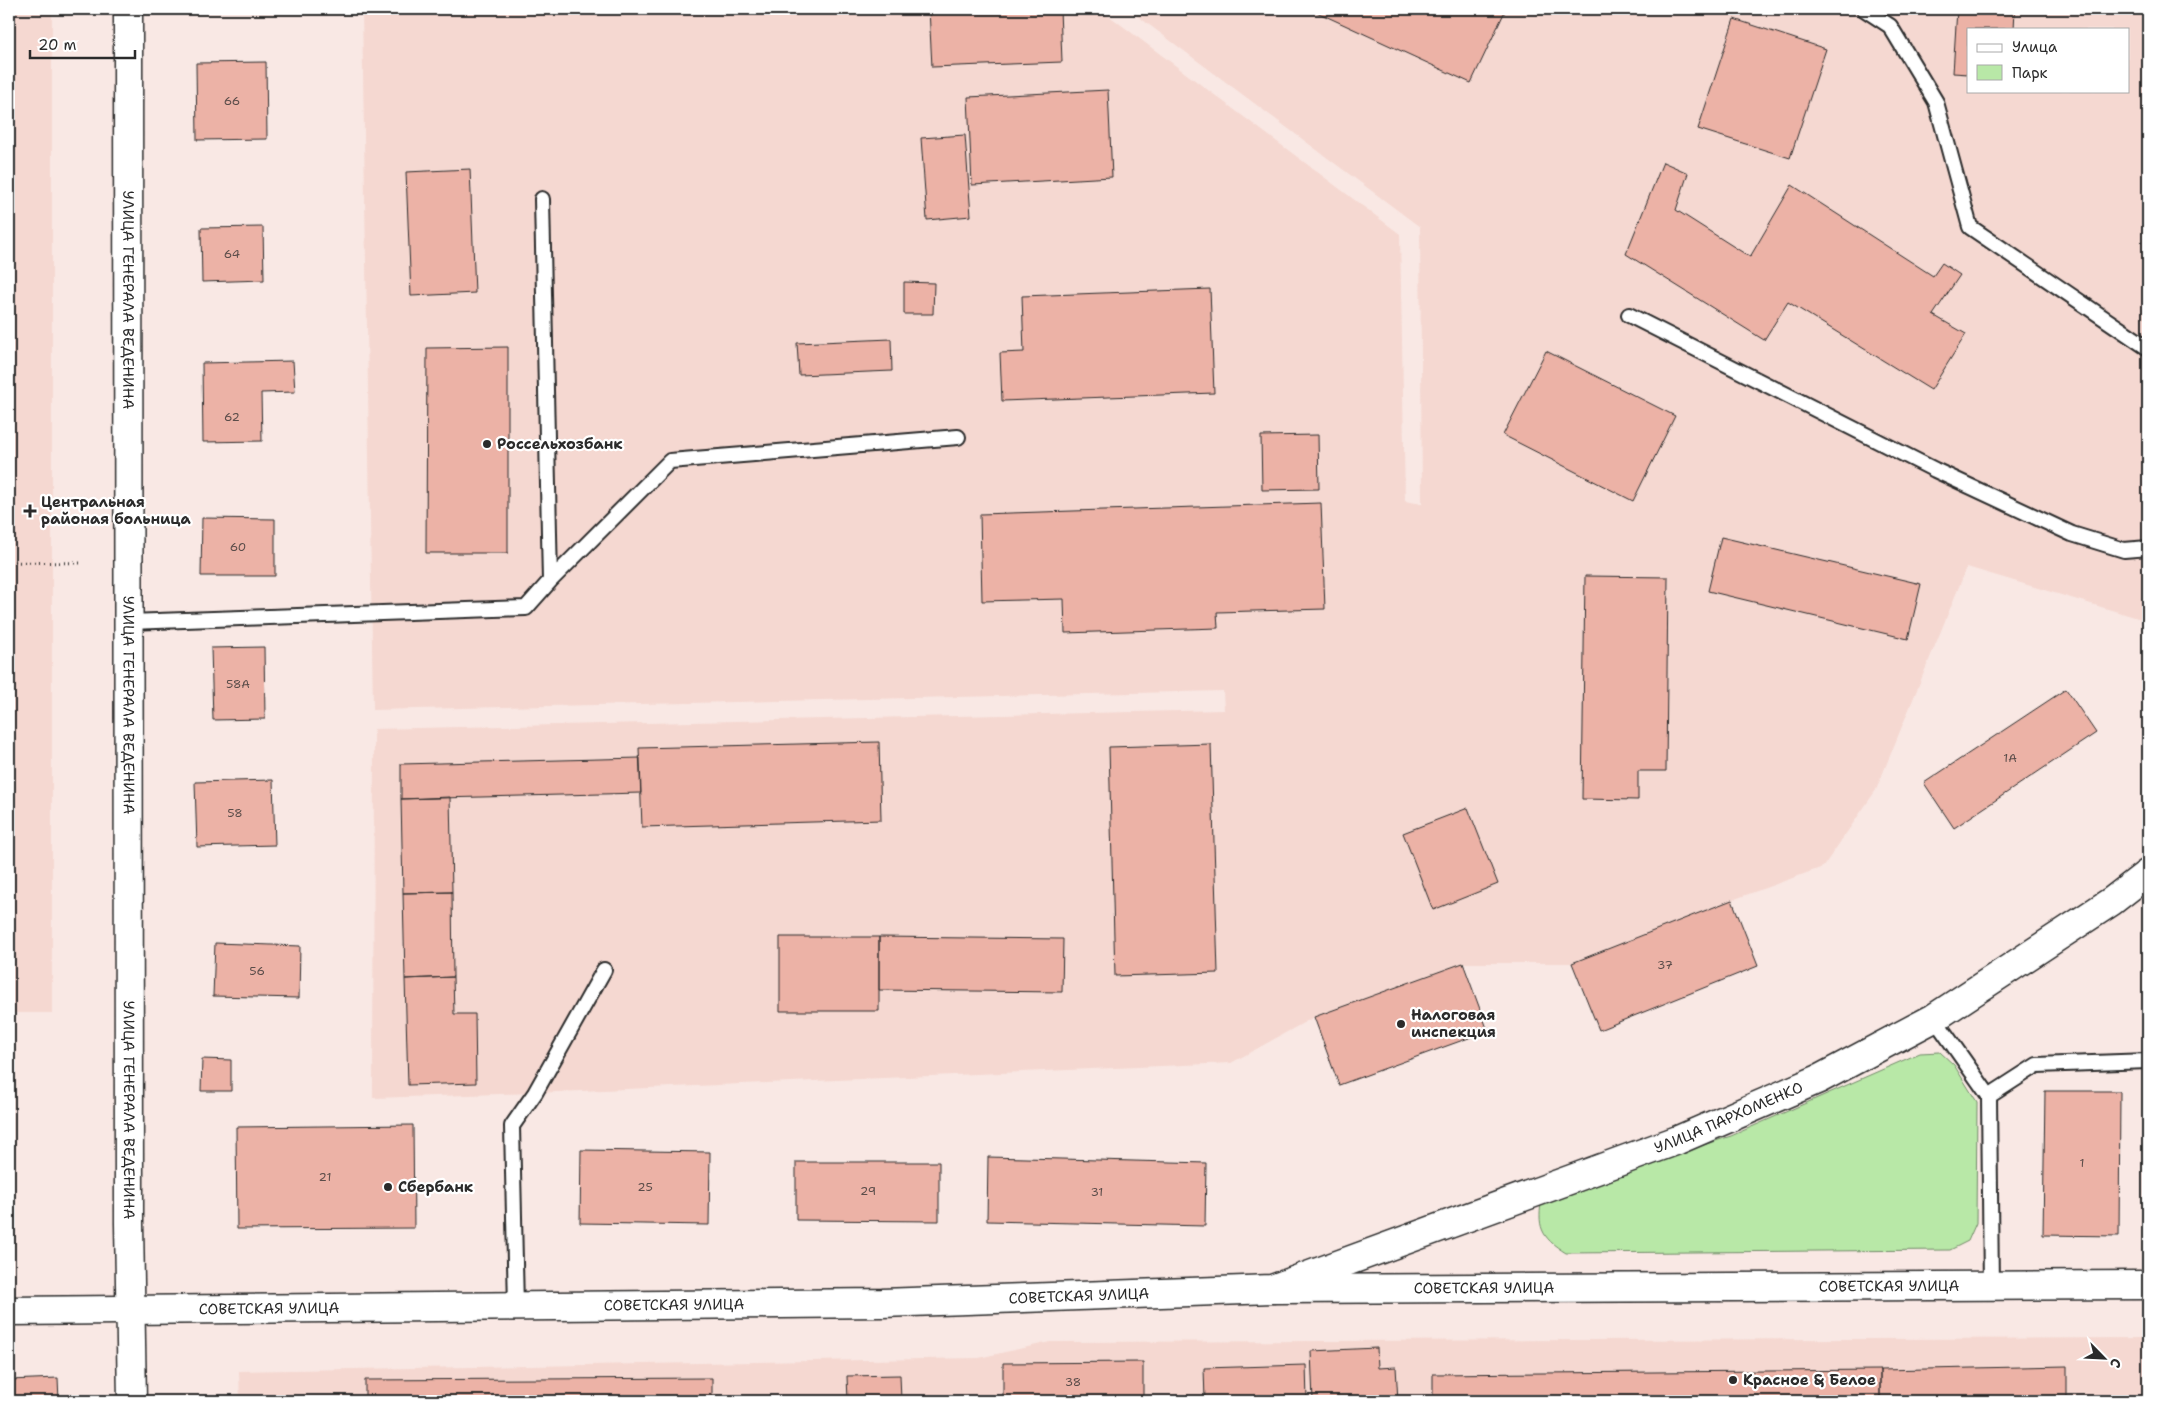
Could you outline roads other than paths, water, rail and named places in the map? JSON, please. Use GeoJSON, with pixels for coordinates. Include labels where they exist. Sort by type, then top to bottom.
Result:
{"type":"FeatureCollection","features":[{"type":"Feature","properties":{"kind":"street","name":"УЛИЦА ГЕНЕРАЛА ВЕДЕНИНА"},"geometry":{"type":"LineString","coordinates":[[128,9],[130,1310],[132,1401]]}},
{"type":"Feature","properties":{"kind":"street","name":"УЛИЦА ПАРХОМЕНКО"},"geometry":{"type":"LineString","coordinates":[[1272,1289],[1678,1140],[1819,1079],[1934,1018],[2112,901],[2148,873]]}},
{"type":"Feature","properties":{"kind":"street","name":"СОВЕТСКАЯ УЛИЦА"},"geometry":{"type":"LineString","coordinates":[[9,1311],[882,1304],[1272,1289],[2148,1285]]}},
{"type":"Feature","properties":{"kind":"lane"},"geometry":{"type":"LineString","coordinates":[[1864,9],[1890,26],[1936,102],[1970,227],[2148,348]]}},
{"type":"Feature","properties":{"kind":"lane"},"geometry":{"type":"LineString","coordinates":[[542,199],[550,581]]}},
{"type":"Feature","properties":{"kind":"lane"},"geometry":{"type":"LineString","coordinates":[[1629,315],[1936,470],[2072,534],[2124,550],[2148,548]]}},
{"type":"Feature","properties":{"kind":"lane"},"geometry":{"type":"LineString","coordinates":[[129,622],[526,608],[550,581],[670,461],[958,437]]}},
{"type":"Feature","properties":{"kind":"lane"},"geometry":{"type":"LineString","coordinates":[[516,1307],[512,1126],[535,1093],[604,970]]}},
{"type":"Feature","properties":{"kind":"lane"},"geometry":{"type":"LineString","coordinates":[[1934,1018],[1989,1096],[1991,1286]]}},
{"type":"Feature","properties":{"kind":"lane"},"geometry":{"type":"LineString","coordinates":[[1989,1096],[2037,1065],[2148,1061]]}},
{"type":"Feature","properties":{"kind":"place","name":"Россельхозбанк"},"geometry":{"type":"Point","coordinates":[487,444]}},
{"type":"Feature","properties":{"kind":"place","name":"Центральная районая больница"},"geometry":{"type":"Point","coordinates":[30,511]}},
{"type":"Feature","properties":{"kind":"place","name":"Налоговая инспекция"},"geometry":{"type":"Point","coordinates":[1401,1024]}},
{"type":"Feature","properties":{"kind":"place","name":"Сбербанк"},"geometry":{"type":"Point","coordinates":[388,1187]}},
{"type":"Feature","properties":{"kind":"place","name":"Красное & Белое"},"geometry":{"type":"Point","coordinates":[1733,1380]}}]}
